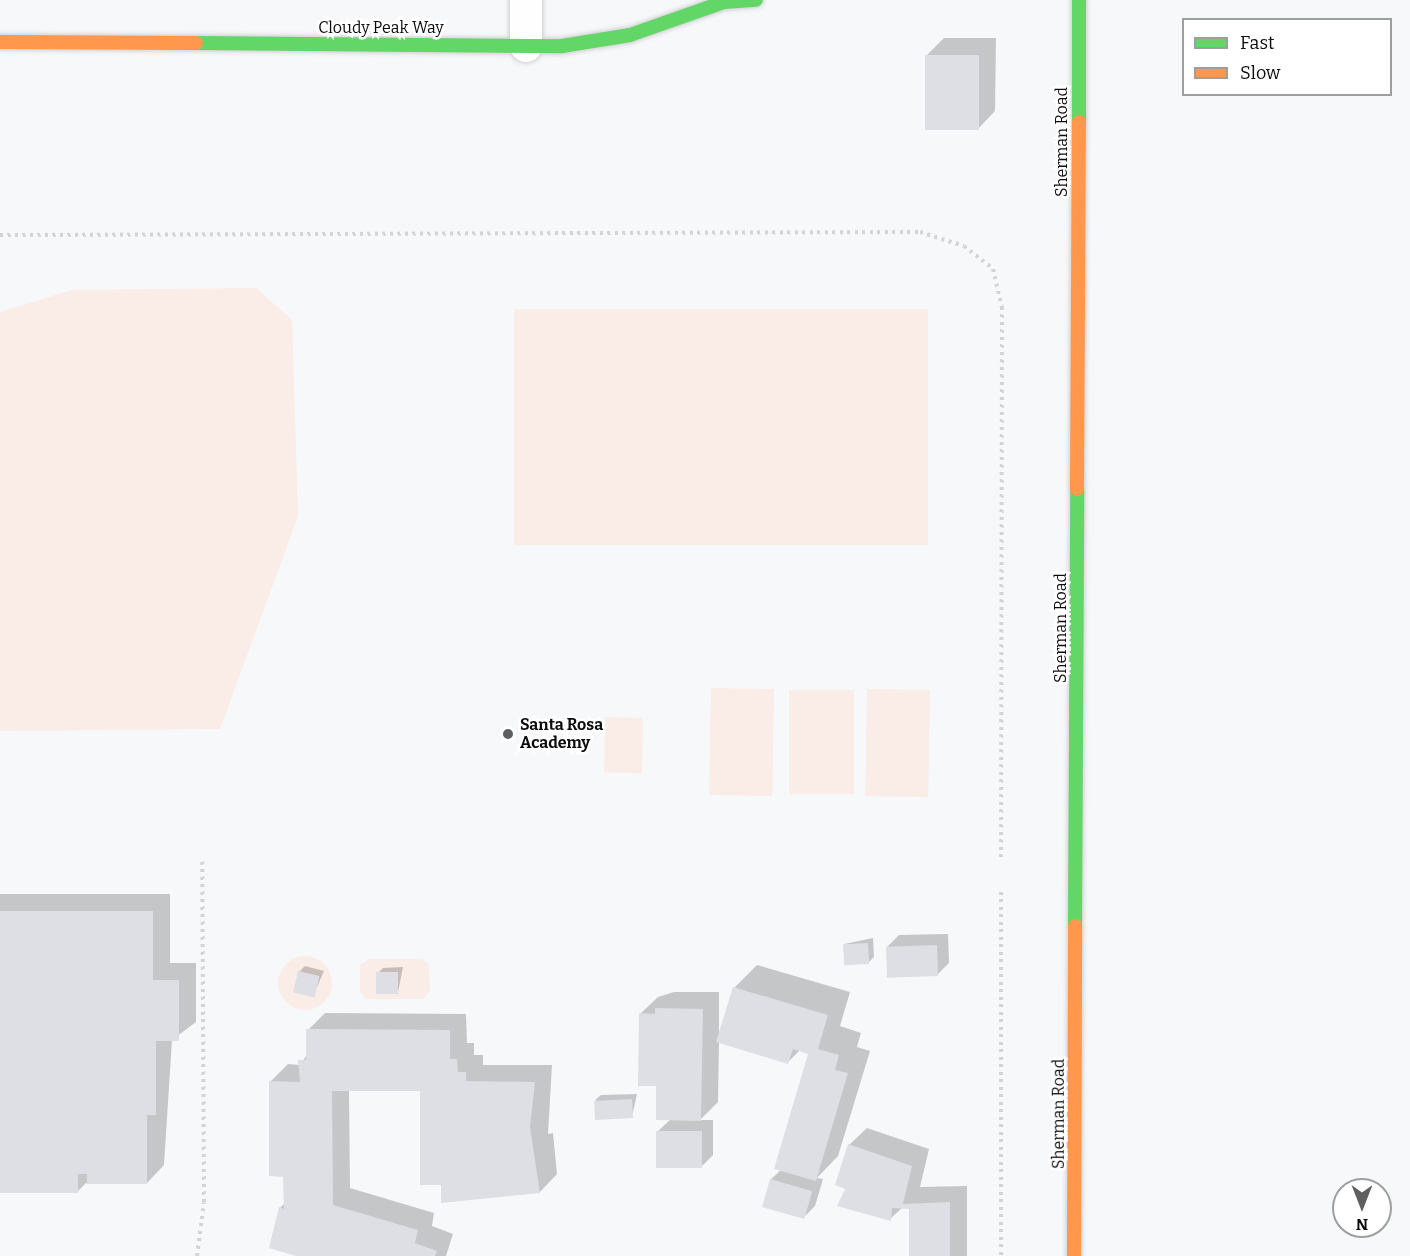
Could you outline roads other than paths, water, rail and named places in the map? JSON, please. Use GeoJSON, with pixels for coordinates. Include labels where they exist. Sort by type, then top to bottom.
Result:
{"type":"FeatureCollection","features":[{"type":"Feature","properties":{"kind":"street"},"geometry":{"type":"LineString","coordinates":[[526,0],[526,46]]}},
{"type":"Feature","properties":{"kind":"street","name":"Cloudy Peak Way"},"geometry":{"type":"LineString","coordinates":[[0,42],[526,46],[630,35],[724,2],[756,0]]}},
{"type":"Feature","properties":{"kind":"street","name":"Sherman Road"},"geometry":{"type":"LineString","coordinates":[[1074,1256],[1079,0]]}},
{"type":"Feature","properties":{"kind":"place","name":"Santa Rosa Academy"},"geometry":{"type":"Point","coordinates":[508,734]}}]}
